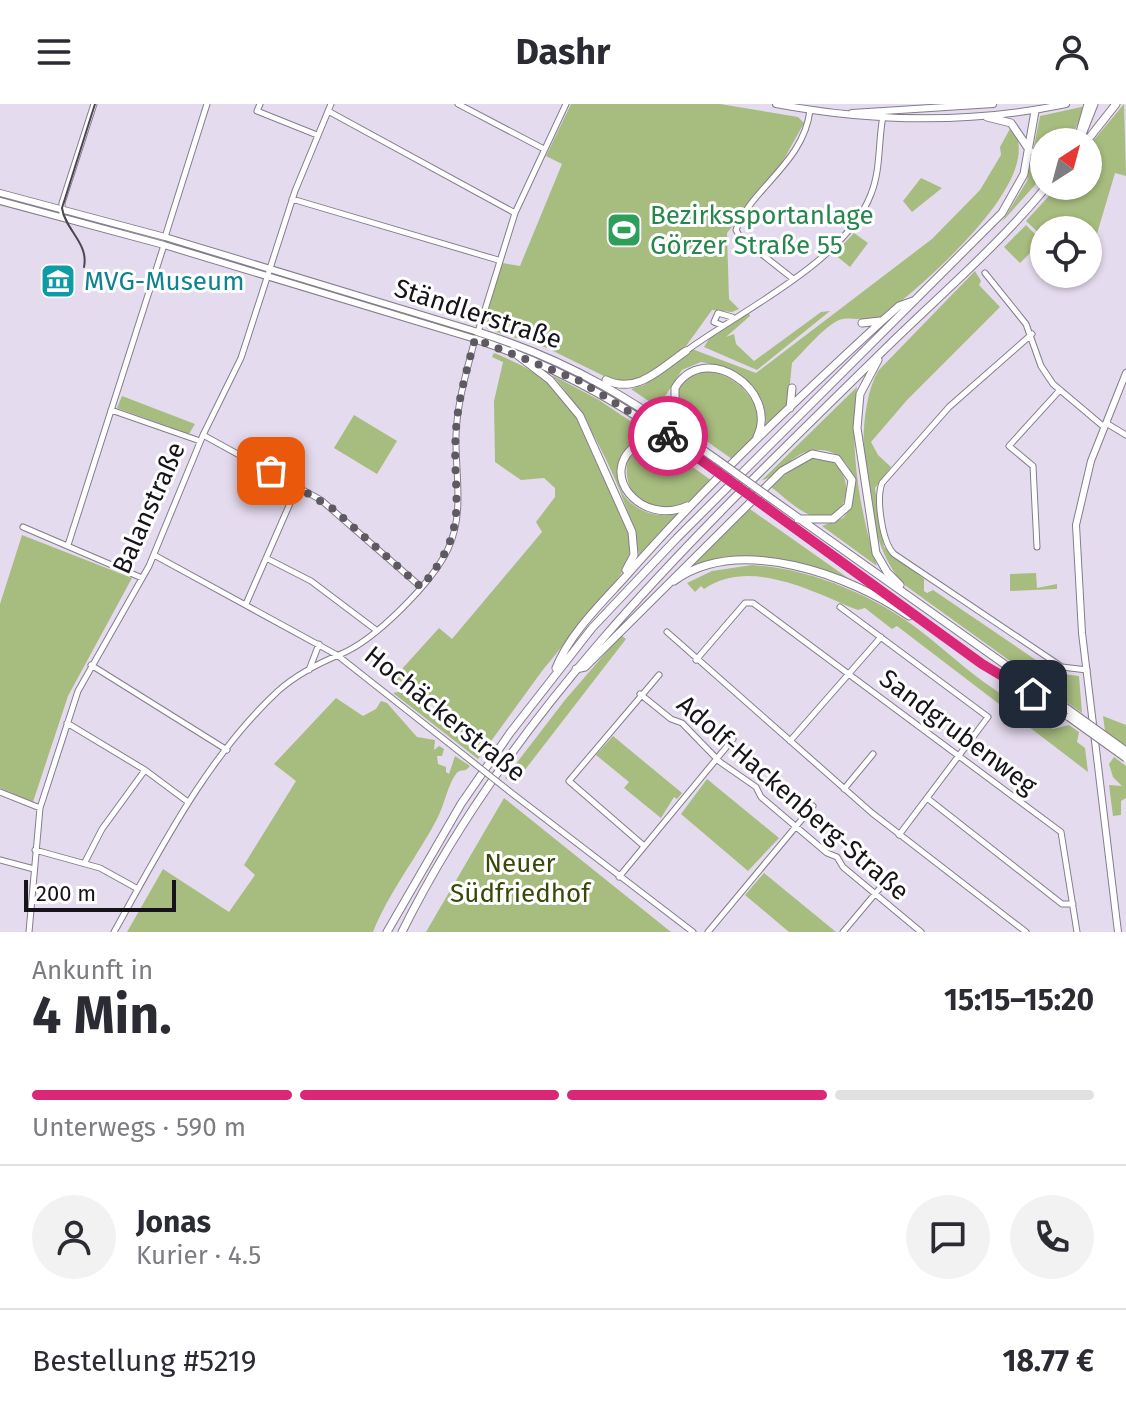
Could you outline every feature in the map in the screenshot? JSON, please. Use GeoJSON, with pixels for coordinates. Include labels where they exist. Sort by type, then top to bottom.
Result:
{"type":"FeatureCollection","features":[{"type":"Feature","properties":{"kind":"highway"},"geometry":{"type":"LineString","coordinates":[[1082,128],[1088,104]]}},
{"type":"Feature","properties":{"kind":"highway"},"geometry":{"type":"LineString","coordinates":[[1084,128],[1094,104]]}},
{"type":"Feature","properties":{"kind":"highway"},"geometry":{"type":"LineString","coordinates":[[1097,128],[1116,104]]}},
{"type":"Feature","properties":{"kind":"highway"},"geometry":{"type":"LineString","coordinates":[[1033,128],[1036,107]]}},
{"type":"Feature","properties":{"kind":"highway"},"geometry":{"type":"LineString","coordinates":[[387,932],[461,804],[552,677],[636,579],[1002,213],[1020,183],[1030,151],[1011,123],[987,117]]}},
{"type":"Feature","properties":{"kind":"highway"},"geometry":{"type":"LineString","coordinates":[[402,932],[442,858],[488,787],[574,670],[632,603],[1033,200]]}},
{"type":"Feature","properties":{"kind":"highway"},"geometry":{"type":"LineString","coordinates":[[552,677],[563,651],[693,504],[882,321],[899,306],[915,301]]}},
{"type":"Feature","properties":{"kind":"highway"},"geometry":{"type":"LineString","coordinates":[[862,323],[882,321]]}},
{"type":"Feature","properties":{"kind":"highway","name":"Ständlerstraße"},"geometry":{"type":"LineString","coordinates":[[476,336],[597,390],[697,457],[712,461],[773,500],[1126,758]]}},
{"type":"Feature","properties":{"kind":"highway","name":"Ständlerstraße"},"geometry":{"type":"LineString","coordinates":[[476,336],[539,352],[581,371],[641,406],[767,508],[982,664],[1126,751]]}},
{"type":"Feature","properties":{"kind":"highway"},"geometry":{"type":"LineString","coordinates":[[885,349],[860,394],[857,428],[876,553],[887,572],[912,599]]}},
{"type":"Feature","properties":{"kind":"highway"},"geometry":{"type":"LineString","coordinates":[[512,351],[550,380],[575,409],[632,532],[634,555],[607,598]]}},
{"type":"Feature","properties":{"kind":"highway"},"geometry":{"type":"LineString","coordinates":[[581,371],[628,386],[650,376],[686,351]]}},
{"type":"Feature","properties":{"kind":"highway"},"geometry":{"type":"LineString","coordinates":[[712,461],[685,431],[672,406],[680,380],[699,368],[731,374],[752,391],[762,420],[752,445]]}},
{"type":"Feature","properties":{"kind":"highway"},"geometry":{"type":"LineString","coordinates":[[790,408],[792,388]]}},
{"type":"Feature","properties":{"kind":"highway"},"geometry":{"type":"LineString","coordinates":[[693,504],[668,512],[642,506],[628,493],[621,471],[627,454],[648,441],[663,441],[697,457]]}},
{"type":"Feature","properties":{"kind":"highway"},"geometry":{"type":"LineString","coordinates":[[574,670],[585,667],[782,471],[812,454],[837,459],[852,480],[848,506],[837,517],[823,521],[798,519]]}},
{"type":"Feature","properties":{"kind":"highway"},"geometry":{"type":"LineString","coordinates":[[660,592],[679,577],[711,563],[732,559],[777,562],[843,583],[903,612],[925,627],[933,628]]}},
{"type":"Feature","properties":{"kind":"main road"},"geometry":{"type":"LineString","coordinates":[[776,104],[882,118],[987,117],[1066,104]]}},
{"type":"Feature","properties":{"kind":"main road"},"geometry":{"type":"LineString","coordinates":[[852,113],[993,104]]}},
{"type":"Feature","properties":{"kind":"main road","name":"Ständlerstraße"},"geometry":{"type":"LineString","coordinates":[[0,193],[476,336]]}},
{"type":"Feature","properties":{"kind":"main road","name":"Ständlerstraße"},"geometry":{"type":"LineString","coordinates":[[0,201],[62,213]]}},
{"type":"Feature","properties":{"kind":"main road"},"geometry":{"type":"LineString","coordinates":[[1118,932],[1087,670],[1076,525],[1085,483],[1126,373]]}},
{"type":"Feature","properties":{"kind":"street"},"geometry":{"type":"LineString","coordinates":[[62,213],[94,104]]}},
{"type":"Feature","properties":{"kind":"street"},"geometry":{"type":"LineString","coordinates":[[68,545],[207,104]]}},
{"type":"Feature","properties":{"kind":"street"},"geometry":{"type":"LineString","coordinates":[[260,104],[257,111],[317,135]]}},
{"type":"Feature","properties":{"kind":"street","name":"Balanstraße"},"geometry":{"type":"LineString","coordinates":[[29,932],[40,808],[67,723],[91,665],[154,555],[202,438],[241,358],[292,199],[331,104]]}},
{"type":"Feature","properties":{"kind":"street"},"geometry":{"type":"LineString","coordinates":[[458,104],[544,149]]}},
{"type":"Feature","properties":{"kind":"street"},"geometry":{"type":"LineString","coordinates":[[114,932],[188,802],[227,750],[279,690],[376,630],[421,587],[448,549],[456,525],[456,432],[476,336],[515,213],[566,104]]}},
{"type":"Feature","properties":{"kind":"street"},"geometry":{"type":"LineString","coordinates":[[792,278],[737,233],[740,222],[780,172],[801,138],[810,109]]}},
{"type":"Feature","properties":{"kind":"street"},"geometry":{"type":"LineString","coordinates":[[328,111],[515,213]]}},
{"type":"Feature","properties":{"kind":"street"},"geometry":{"type":"LineString","coordinates":[[686,351],[839,242],[866,206],[878,170],[882,118],[890,111]]}},
{"type":"Feature","properties":{"kind":"street"},"geometry":{"type":"LineString","coordinates":[[292,199],[498,260]]}},
{"type":"Feature","properties":{"kind":"street"},"geometry":{"type":"LineString","coordinates":[[985,273],[1032,334],[1041,366],[1059,391],[1105,425],[1126,435]]}},
{"type":"Feature","properties":{"kind":"street"},"geometry":{"type":"LineString","coordinates":[[722,325],[714,322],[718,313],[733,318]]}},
{"type":"Feature","properties":{"kind":"street"},"geometry":{"type":"LineString","coordinates":[[1032,334],[949,407],[882,483],[879,493],[885,533],[887,545],[894,554],[1062,667],[1087,670]]}},
{"type":"Feature","properties":{"kind":"street"},"geometry":{"type":"LineString","coordinates":[[1037,547],[1033,466],[1009,446],[1059,391]]}},
{"type":"Feature","properties":{"kind":"street"},"geometry":{"type":"LineString","coordinates":[[111,410],[202,438],[298,485],[349,522],[421,587]]}},
{"type":"Feature","properties":{"kind":"street"},"geometry":{"type":"LineString","coordinates":[[246,604],[298,485]]}},
{"type":"Feature","properties":{"kind":"street"},"geometry":{"type":"LineString","coordinates":[[23,527],[142,578]]}},
{"type":"Feature","properties":{"kind":"street","name":"Hochäckerstraße"},"geometry":{"type":"LineString","coordinates":[[154,555],[337,655],[693,932]]}},
{"type":"Feature","properties":{"kind":"street"},"geometry":{"type":"LineString","coordinates":[[266,558],[311,581],[376,630]]}},
{"type":"Feature","properties":{"kind":"street","name":"Sandgrubenweg"},"geometry":{"type":"LineString","coordinates":[[696,660],[750,602],[1061,832],[1077,932]]}},
{"type":"Feature","properties":{"kind":"street"},"geometry":{"type":"LineString","coordinates":[[840,607],[988,717],[899,835]]}},
{"type":"Feature","properties":{"kind":"street"},"geometry":{"type":"LineString","coordinates":[[667,632],[899,835],[1026,932]]}},
{"type":"Feature","properties":{"kind":"street"},"geometry":{"type":"LineString","coordinates":[[790,741],[881,637]]}},
{"type":"Feature","properties":{"kind":"street"},"geometry":{"type":"LineString","coordinates":[[309,670],[319,644]]}},
{"type":"Feature","properties":{"kind":"street"},"geometry":{"type":"LineString","coordinates":[[91,665],[227,750]]}},
{"type":"Feature","properties":{"kind":"street"},"geometry":{"type":"LineString","coordinates":[[644,846],[569,781],[659,675]]}},
{"type":"Feature","properties":{"kind":"street","name":"Adolf-Hackenberg-Straße"},"geometry":{"type":"LineString","coordinates":[[640,694],[671,719],[682,723],[688,733],[743,782],[756,787],[761,797],[827,853],[837,857],[843,867],[921,932]]}},
{"type":"Feature","properties":{"kind":"street"},"geometry":{"type":"LineString","coordinates":[[67,723],[145,770],[188,802]]}},
{"type":"Feature","properties":{"kind":"street"},"geometry":{"type":"LineString","coordinates":[[619,877],[733,739]]}},
{"type":"Feature","properties":{"kind":"street"},"geometry":{"type":"LineString","coordinates":[[844,789],[873,754]]}},
{"type":"Feature","properties":{"kind":"street"},"geometry":{"type":"LineString","coordinates":[[85,862],[102,829],[145,770]]}},
{"type":"Feature","properties":{"kind":"street"},"geometry":{"type":"LineString","coordinates":[[0,792],[40,808]]}},
{"type":"Feature","properties":{"kind":"street"},"geometry":{"type":"LineString","coordinates":[[927,798],[1062,904],[1073,904]]}},
{"type":"Feature","properties":{"kind":"street"},"geometry":{"type":"LineString","coordinates":[[708,932],[813,806]]}},
{"type":"Feature","properties":{"kind":"street"},"geometry":{"type":"LineString","coordinates":[[35,850],[85,862],[138,889]]}},
{"type":"Feature","properties":{"kind":"street"},"geometry":{"type":"LineString","coordinates":[[0,860],[34,869]]}},
{"type":"Feature","properties":{"kind":"street"},"geometry":{"type":"LineString","coordinates":[[843,932],[880,888]]}},
{"type":"Feature","properties":{"kind":"green space","name":"Bezirkssportanlage Görzer Straße 55"},"geometry":{"type":"Polygon","coordinates":[[[571,104],[720,104],[798,117],[804,123],[778,170],[727,233],[729,299],[739,309],[732,312],[712,310],[686,346],[644,377],[630,382],[614,381],[545,347],[487,329],[484,320],[502,263],[520,266],[562,164],[546,156],[571,104]]]}},
{"type":"Feature","properties":{"kind":"green space"},"geometry":{"type":"Polygon","coordinates":[[[1124,104],[1126,176],[1115,173],[1102,217],[1031,216],[1045,200],[1102,200],[1102,130],[1124,104]]]}},
{"type":"Feature","properties":{"kind":"green space"},"geometry":{"type":"Polygon","coordinates":[[[1086,106],[1076,128],[1038,128],[1040,116],[1086,106]]]}},
{"type":"Feature","properties":{"kind":"green space"},"geometry":{"type":"Polygon","coordinates":[[[1011,127],[1019,148],[1014,173],[998,201],[976,229],[925,281],[884,315],[873,319],[842,319],[819,335],[792,363],[788,403],[766,426],[765,413],[755,390],[737,374],[713,365],[701,362],[682,370],[664,398],[669,415],[631,389],[644,385],[692,349],[756,373],[932,239],[980,190],[1001,155],[1000,147],[1011,127]]]}},
{"type":"Feature","properties":{"kind":"green space"},"geometry":{"type":"Polygon","coordinates":[[[1030,166],[1030,191],[1002,222],[1027,181],[1030,166]]]}},
{"type":"Feature","properties":{"kind":"green space"},"geometry":{"type":"Polygon","coordinates":[[[921,178],[942,188],[912,212],[903,201],[921,178]]]}},
{"type":"Feature","properties":{"kind":"green space"},"geometry":{"type":"Polygon","coordinates":[[[1026,225],[1030,229],[1030,253],[1020,263],[1004,247],[1026,225]]]}},
{"type":"Feature","properties":{"kind":"green space"},"geometry":{"type":"Polygon","coordinates":[[[854,233],[868,243],[850,267],[834,254],[854,233]]]}},
{"type":"Feature","properties":{"kind":"green space"},"geometry":{"type":"Polygon","coordinates":[[[975,271],[981,281],[979,285],[1000,307],[907,400],[871,442],[878,455],[891,467],[875,488],[884,547],[924,579],[924,591],[927,593],[933,590],[1055,673],[1079,676],[1082,713],[906,586],[892,568],[871,514],[863,451],[869,393],[878,371],[975,271]]]}},
{"type":"Feature","properties":{"kind":"green space"},"geometry":{"type":"Polygon","coordinates":[[[748,311],[750,316],[726,337],[734,334],[736,344],[754,361],[821,312],[830,311],[757,370],[704,347],[712,334],[748,311]]]}},
{"type":"Feature","properties":{"kind":"green space"},"geometry":{"type":"Polygon","coordinates":[[[494,353],[544,380],[569,405],[601,464],[631,544],[627,565],[618,578],[542,671],[478,759],[393,693],[403,691],[450,726],[460,720],[415,686],[392,686],[392,680],[439,628],[452,639],[542,532],[536,522],[555,497],[555,488],[544,478],[521,480],[495,462],[494,401],[503,362],[492,357],[494,353]]]}},
{"type":"Feature","properties":{"kind":"green space"},"geometry":{"type":"Polygon","coordinates":[[[700,371],[729,378],[749,395],[759,413],[756,434],[732,459],[694,430],[676,406],[676,394],[683,382],[700,371]]]}},
{"type":"Feature","properties":{"kind":"green space"},"geometry":{"type":"Polygon","coordinates":[[[552,375],[599,400],[651,435],[632,445],[621,458],[617,472],[619,486],[627,499],[640,509],[657,515],[677,514],[639,555],[635,534],[607,461],[580,413],[552,375]]]}},
{"type":"Feature","properties":{"kind":"green space"},"geometry":{"type":"Polygon","coordinates":[[[857,387],[854,432],[857,477],[877,566],[822,526],[843,518],[854,495],[850,471],[835,454],[823,450],[802,453],[762,480],[857,387]]]}},
{"type":"Feature","properties":{"kind":"green space"},"geometry":{"type":"Polygon","coordinates":[[[122,396],[195,424],[189,434],[117,408],[122,396]]]}},
{"type":"Feature","properties":{"kind":"green space"},"geometry":{"type":"Polygon","coordinates":[[[354,415],[397,441],[377,474],[334,448],[354,415]]]}},
{"type":"Feature","properties":{"kind":"green space"},"geometry":{"type":"Polygon","coordinates":[[[647,445],[668,449],[712,481],[682,505],[670,508],[649,506],[634,494],[627,476],[629,456],[647,445]]]}},
{"type":"Feature","properties":{"kind":"green space"},"geometry":{"type":"Polygon","coordinates":[[[811,458],[833,462],[845,479],[845,499],[841,508],[825,517],[802,511],[771,487],[795,466],[811,458]]]}},
{"type":"Feature","properties":{"kind":"green space"},"geometry":{"type":"Polygon","coordinates":[[[747,507],[855,583],[793,562],[751,556],[709,561],[688,568],[747,507]]]}},
{"type":"Feature","properties":{"kind":"green space"},"geometry":{"type":"Polygon","coordinates":[[[22,535],[132,578],[68,696],[33,802],[0,788],[0,604],[22,535]]]}},
{"type":"Feature","properties":{"kind":"green space"},"geometry":{"type":"Polygon","coordinates":[[[752,565],[796,571],[840,585],[881,605],[1053,729],[1069,725],[1079,732],[1077,742],[1085,748],[1088,772],[897,626],[892,629],[865,608],[858,610],[802,587],[762,577],[742,576],[722,580],[704,589],[701,586],[695,592],[687,583],[712,571],[752,565]]]}},
{"type":"Feature","properties":{"kind":"green space"},"geometry":{"type":"Polygon","coordinates":[[[1036,573],[1037,588],[1057,584],[1057,589],[1010,591],[1010,574],[1036,573]]]}},
{"type":"Feature","properties":{"kind":"green space"},"geometry":{"type":"Polygon","coordinates":[[[621,635],[626,639],[514,784],[505,778],[565,700],[621,635]]]}},
{"type":"Feature","properties":{"kind":"green space"},"geometry":{"type":"Polygon","coordinates":[[[336,698],[363,716],[376,709],[381,701],[387,703],[417,737],[435,740],[434,750],[439,746],[444,749],[442,756],[437,756],[438,764],[446,767],[446,772],[449,774],[455,756],[470,766],[453,778],[437,819],[373,932],[127,932],[163,869],[229,912],[255,875],[244,865],[296,781],[274,764],[336,698]]]}},
{"type":"Feature","properties":{"kind":"green space"},"geometry":{"type":"Polygon","coordinates":[[[1103,716],[1126,725],[1126,746],[1105,731],[1103,716]]]}},
{"type":"Feature","properties":{"kind":"green space"},"geometry":{"type":"Polygon","coordinates":[[[613,736],[682,793],[677,799],[674,797],[661,818],[624,788],[629,782],[596,755],[613,736]]]}},
{"type":"Feature","properties":{"kind":"green space"},"geometry":{"type":"Polygon","coordinates":[[[1114,757],[1126,766],[1126,798],[1121,801],[1121,815],[1113,816],[1109,785],[1122,786],[1113,777],[1109,764],[1114,757]]]}},
{"type":"Feature","properties":{"kind":"green space"},"geometry":{"type":"Polygon","coordinates":[[[707,779],[779,838],[748,871],[681,814],[707,779]]]}},
{"type":"Feature","properties":{"kind":"green space","name":"Neuer Südfriedhof"},"geometry":{"type":"Polygon","coordinates":[[[504,798],[671,932],[426,932],[504,798]]]}},
{"type":"Feature","properties":{"kind":"green space"},"geometry":{"type":"Polygon","coordinates":[[[764,873],[836,932],[789,932],[745,895],[764,873]]]}},
{"type":"Feature","properties":{"kind":"tram line"},"geometry":{"type":"LineString","coordinates":[[84,267],[83,251],[62,208],[95,104]]}},
{"type":"Feature","properties":{"kind":"way so far"},"geometry":{"type":"LineString","coordinates":[[271,471],[333,509],[421,587],[448,549],[456,525],[459,509],[456,432],[460,399],[475,339],[580,381],[668,436]]}},
{"type":"Feature","properties":{"kind":"place","name":"Bezirkssportanlage Görzer Straße 55"},"geometry":{"type":"Point","coordinates":[624,230]}},
{"type":"Feature","properties":{"kind":"place","name":"MVG-Museum"},"geometry":{"type":"Point","coordinates":[58,281]}},
{"type":"Feature","properties":{"kind":"route"},"geometry":{"type":"LineString","coordinates":[[668,436],[982,664],[1033,694]]}}]}
